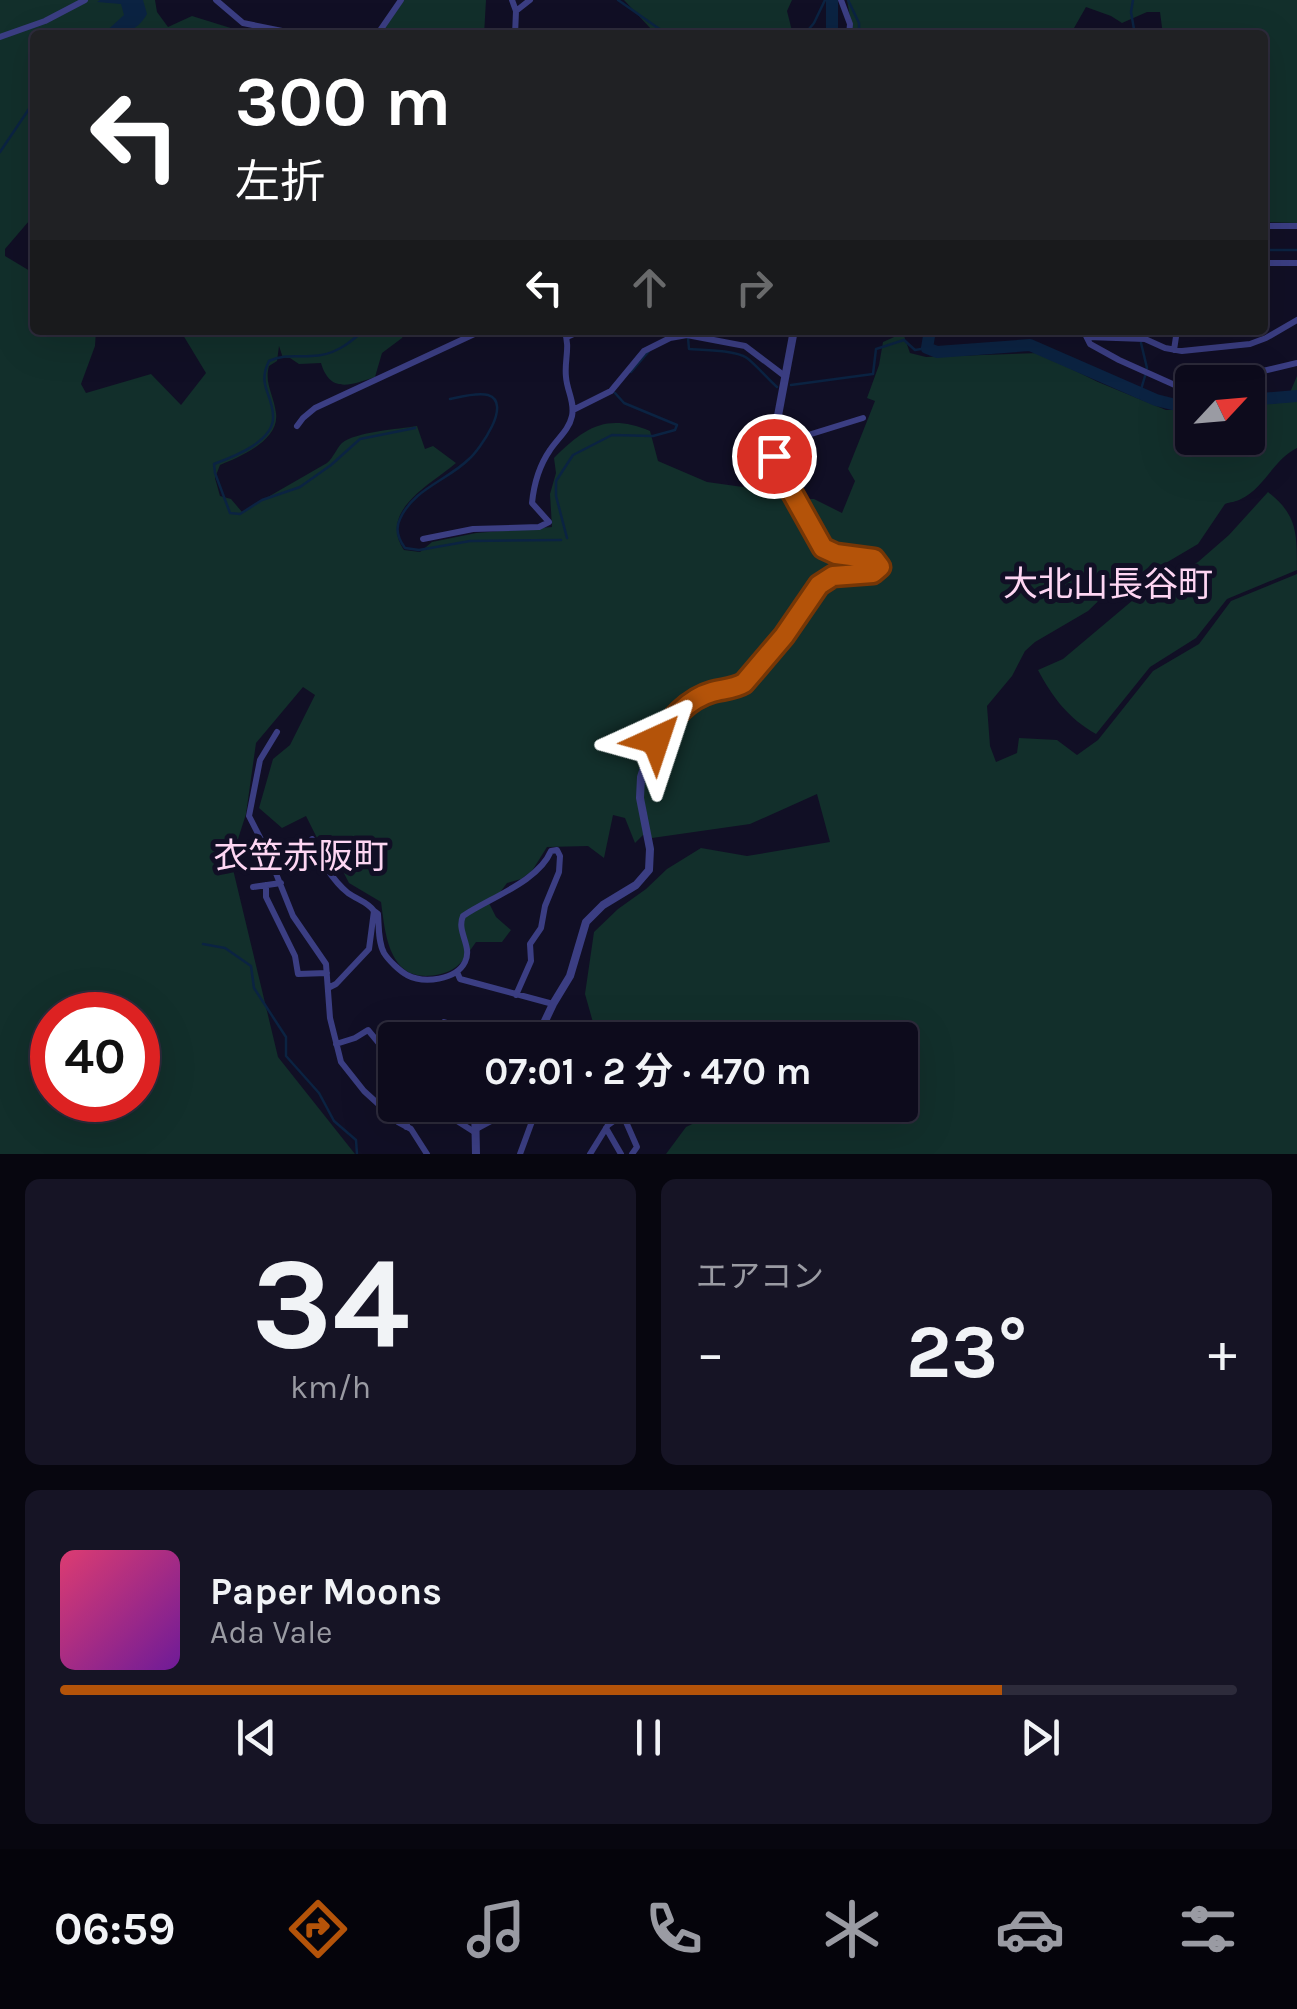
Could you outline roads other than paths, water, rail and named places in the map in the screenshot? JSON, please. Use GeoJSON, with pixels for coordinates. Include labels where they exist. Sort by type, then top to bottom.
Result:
{"type":"FeatureCollection","features":[{"type":"Feature","properties":{"kind":"street"},"geometry":{"type":"LineString","coordinates":[[0,37],[45,21],[85,0]]}},
{"type":"Feature","properties":{"kind":"street"},"geometry":{"type":"LineString","coordinates":[[216,0],[243,23],[277,30]]}},
{"type":"Feature","properties":{"kind":"street"},"geometry":{"type":"LineString","coordinates":[[380,30],[401,0]]}},
{"type":"Feature","properties":{"kind":"street"},"geometry":{"type":"LineString","coordinates":[[512,0],[516,12],[514,30]]}},
{"type":"Feature","properties":{"kind":"street"},"geometry":{"type":"LineString","coordinates":[[516,12],[530,0]]}},
{"type":"Feature","properties":{"kind":"street"},"geometry":{"type":"LineString","coordinates":[[841,0],[849,30]]}},
{"type":"Feature","properties":{"kind":"street"},"geometry":{"type":"LineString","coordinates":[[1268,226],[1297,226]]}},
{"type":"Feature","properties":{"kind":"street"},"geometry":{"type":"LineString","coordinates":[[1268,264],[1297,263]]}},
{"type":"Feature","properties":{"kind":"street"},"geometry":{"type":"LineString","coordinates":[[1096,335],[1145,340],[1174,350],[1250,344],[1297,320]]}},
{"type":"Feature","properties":{"kind":"street"},"geometry":{"type":"LineString","coordinates":[[297,426],[315,408],[472,335]]}},
{"type":"Feature","properties":{"kind":"street"},"geometry":{"type":"LineString","coordinates":[[423,539],[473,529],[539,527],[548,522],[532,502],[538,472],[568,428],[573,410],[566,379],[569,351],[565,335]]}},
{"type":"Feature","properties":{"kind":"street"},"geometry":{"type":"LineString","coordinates":[[573,410],[611,391],[637,358],[656,343],[687,335],[745,346],[786,377]]}},
{"type":"Feature","properties":{"kind":"street"},"geometry":{"type":"LineString","coordinates":[[544,1022],[570,976],[586,922],[603,905],[636,885],[649,870],[650,849],[640,798],[642,777],[649,752],[668,724],[700,697],[744,683],[784,636],[819,585],[833,576],[873,573],[880,567],[874,559],[836,554],[823,548],[774,456],[793,335]]}},
{"type":"Feature","properties":{"kind":"street"},"geometry":{"type":"LineString","coordinates":[[1086,335],[1090,344],[1118,360],[1175,386]]}},
{"type":"Feature","properties":{"kind":"street"},"geometry":{"type":"LineString","coordinates":[[1174,350],[1176,335]]}},
{"type":"Feature","properties":{"kind":"street"},"geometry":{"type":"LineString","coordinates":[[1265,371],[1297,364]]}},
{"type":"Feature","properties":{"kind":"street"},"geometry":{"type":"LineString","coordinates":[[778,466],[792,440],[863,418]]}},
{"type":"Feature","properties":{"kind":"street"},"geometry":{"type":"LineString","coordinates":[[277,732],[260,760],[248,816],[281,882],[293,916],[326,964],[330,1018],[341,1062],[364,1091],[413,1131],[427,1154]]}},
{"type":"Feature","properties":{"kind":"street"},"geometry":{"type":"LineString","coordinates":[[312,839],[345,890],[378,914],[385,954],[406,974],[425,978],[449,977],[464,963],[466,946],[460,930],[463,916],[540,868],[550,851],[557,850],[558,872],[541,928],[530,944],[531,962],[516,995]]}},
{"type":"Feature","properties":{"kind":"street"},"geometry":{"type":"LineString","coordinates":[[253,887],[281,882]]}},
{"type":"Feature","properties":{"kind":"street"},"geometry":{"type":"LineString","coordinates":[[266,885],[266,897],[295,956],[298,974],[327,973]]}},
{"type":"Feature","properties":{"kind":"street"},"geometry":{"type":"LineString","coordinates":[[328,988],[369,949],[374,911]]}},
{"type":"Feature","properties":{"kind":"street"},"geometry":{"type":"LineString","coordinates":[[457,972],[460,979],[553,1004]]}},
{"type":"Feature","properties":{"kind":"street"},"geometry":{"type":"LineString","coordinates":[[336,1044],[368,1030],[378,1042]]}},
{"type":"Feature","properties":{"kind":"street"},"geometry":{"type":"LineString","coordinates":[[406,1127],[408,1122]]}},
{"type":"Feature","properties":{"kind":"street"},"geometry":{"type":"LineString","coordinates":[[461,1122],[476,1131]]}},
{"type":"Feature","properties":{"kind":"street"},"geometry":{"type":"LineString","coordinates":[[476,1122],[476,1154]]}},
{"type":"Feature","properties":{"kind":"street"},"geometry":{"type":"LineString","coordinates":[[476,1131],[492,1122]]}},
{"type":"Feature","properties":{"kind":"street"},"geometry":{"type":"LineString","coordinates":[[520,1154],[530,1122]]}},
{"type":"Feature","properties":{"kind":"street"},"geometry":{"type":"LineString","coordinates":[[590,1154],[611,1122]]}},
{"type":"Feature","properties":{"kind":"street"},"geometry":{"type":"LineString","coordinates":[[626,1122],[637,1147],[632,1154]]}},
{"type":"Feature","properties":{"kind":"street"},"geometry":{"type":"LineString","coordinates":[[606,1128],[621,1154]]}},
{"type":"Feature","properties":{"kind":"water"},"geometry":{"type":"Polygon","coordinates":[[[143,0],[147,14],[130,30],[108,30],[124,15],[121,4],[97,2],[143,0]]]}},
{"type":"Feature","properties":{"kind":"waterway"},"geometry":{"type":"LineString","coordinates":[[618,0],[661,30]]}},
{"type":"Feature","properties":{"kind":"waterway"},"geometry":{"type":"LineString","coordinates":[[808,30],[825,0]]}},
{"type":"Feature","properties":{"kind":"waterway"},"geometry":{"type":"LineString","coordinates":[[832,0],[832,30]]}},
{"type":"Feature","properties":{"kind":"waterway"},"geometry":{"type":"LineString","coordinates":[[848,0],[859,30]]}},
{"type":"Feature","properties":{"kind":"waterway"},"geometry":{"type":"LineString","coordinates":[[1133,0],[1134,30]]}},
{"type":"Feature","properties":{"kind":"waterway"},"geometry":{"type":"LineString","coordinates":[[0,152],[30,107]]}},
{"type":"Feature","properties":{"kind":"waterway"},"geometry":{"type":"LineString","coordinates":[[1268,250],[1297,250]]}},
{"type":"Feature","properties":{"kind":"waterway"},"geometry":{"type":"LineString","coordinates":[[358,335],[326,354],[269,361],[264,376],[273,415],[268,433],[252,447],[214,464],[230,513],[240,514],[262,500],[300,487],[360,439],[415,428]]}},
{"type":"Feature","properties":{"kind":"waterway"},"geometry":{"type":"LineString","coordinates":[[929,335],[927,348],[937,352],[1030,345],[1156,400],[1175,404]]}},
{"type":"Feature","properties":{"kind":"waterway"},"geometry":{"type":"LineString","coordinates":[[688,338],[689,349],[742,355],[777,387]]}},
{"type":"Feature","properties":{"kind":"waterway"},"geometry":{"type":"LineString","coordinates":[[791,385],[873,374],[876,349],[904,340],[915,350],[927,348]]}},
{"type":"Feature","properties":{"kind":"waterway"},"geometry":{"type":"LineString","coordinates":[[1141,343],[1147,368]]}},
{"type":"Feature","properties":{"kind":"waterway"},"geometry":{"type":"LineString","coordinates":[[631,372],[649,351]]}},
{"type":"Feature","properties":{"kind":"waterway"},"geometry":{"type":"LineString","coordinates":[[1140,393],[1145,376]]}},
{"type":"Feature","properties":{"kind":"waterway"},"geometry":{"type":"LineString","coordinates":[[567,538],[556,481],[573,455],[612,435],[653,436],[675,430],[677,425],[624,403],[615,393]]}},
{"type":"Feature","properties":{"kind":"waterway"},"geometry":{"type":"LineString","coordinates":[[450,399],[488,395],[495,400],[496,416],[469,459],[422,492],[406,509],[398,527],[405,548],[419,550],[470,541],[561,540]]}},
{"type":"Feature","properties":{"kind":"waterway"},"geometry":{"type":"LineString","coordinates":[[1265,399],[1297,396]]}},
{"type":"Feature","properties":{"kind":"waterway"},"geometry":{"type":"LineString","coordinates":[[203,944],[225,948],[251,966],[254,988],[286,1037],[286,1056],[319,1093],[334,1121],[356,1140],[357,1154]]}},
{"type":"Feature","properties":{"kind":"district","name":"大北山長谷町"},"geometry":{"type":"Point","coordinates":[1108,584]}},
{"type":"Feature","properties":{"kind":"district","name":"衣笠赤阪町"},"geometry":{"type":"Point","coordinates":[301,856]}}]}
